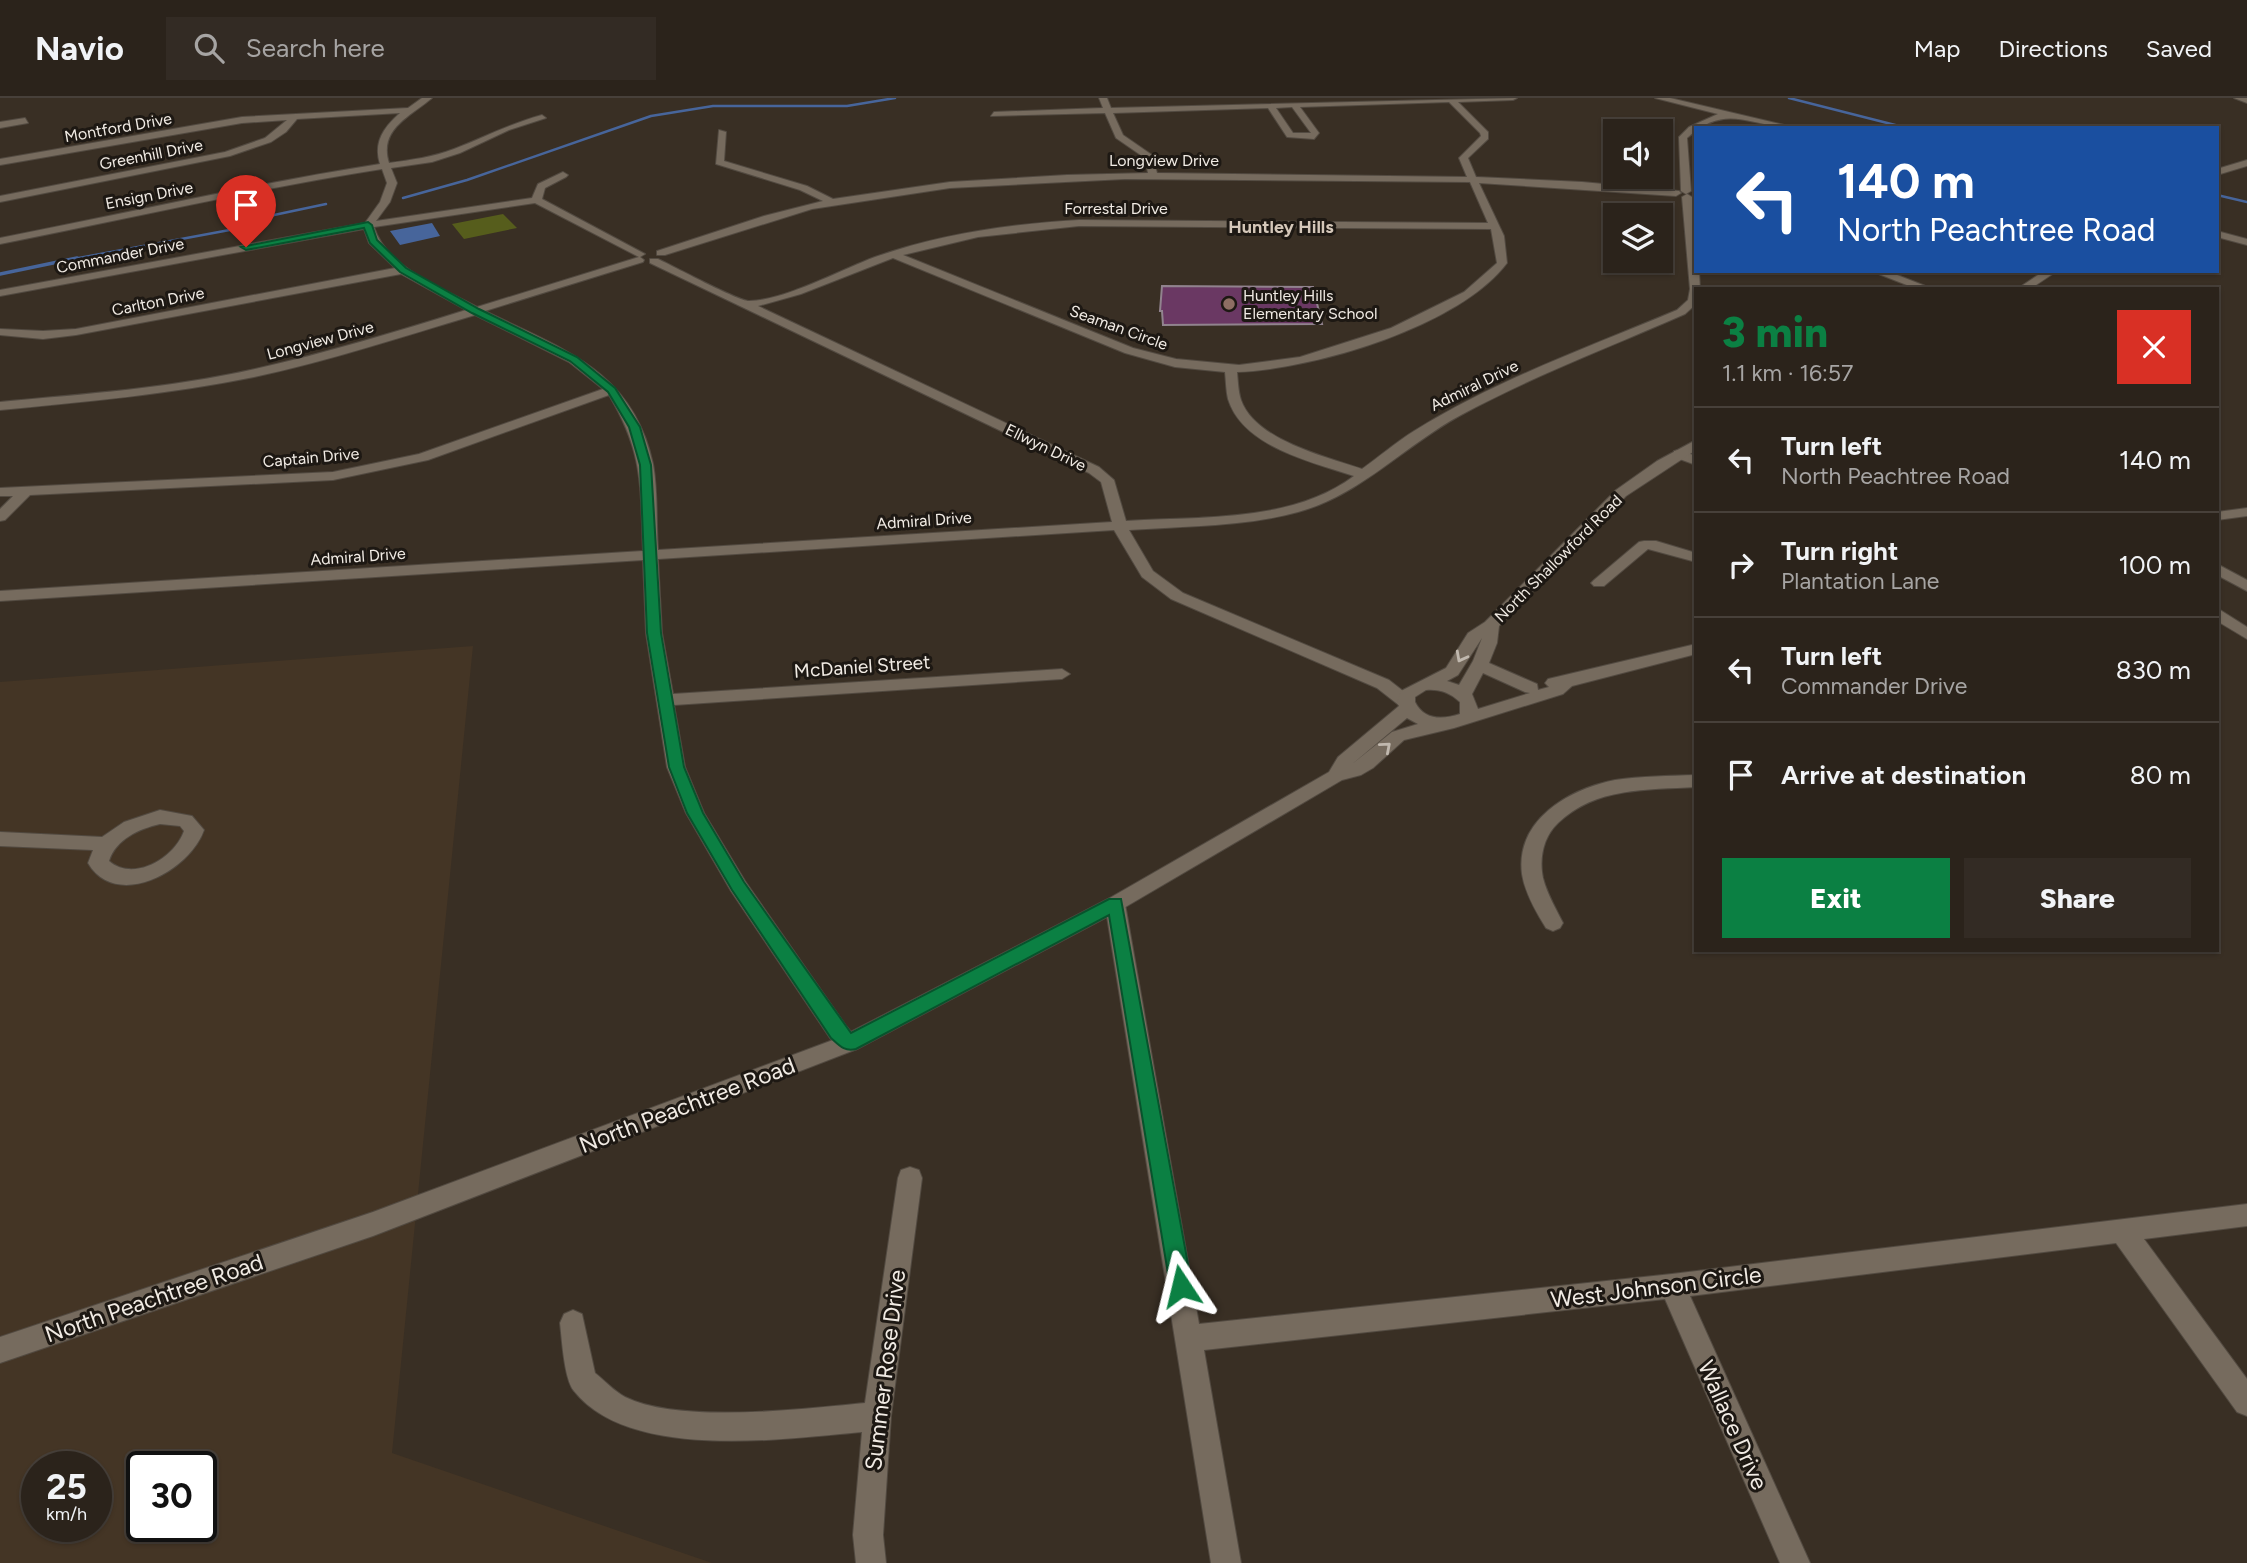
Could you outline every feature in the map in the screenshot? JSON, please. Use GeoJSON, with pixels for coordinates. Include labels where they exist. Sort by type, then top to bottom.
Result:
{"type":"FeatureCollection","features":[{"type":"Feature","properties":{"kind":"street"},"geometry":{"type":"LineString","coordinates":[[428,98],[393,125],[382,141],[382,156],[392,183],[385,202],[368,225],[373,241],[403,270],[476,311],[573,359],[612,390],[634,427],[646,465],[654,633],[676,767],[695,813],[738,886],[838,1032],[849,1043]]}},
{"type":"Feature","properties":{"kind":"street"},"geometry":{"type":"LineString","coordinates":[[1103,98],[1119,136],[1149,157],[1153,176]]}},
{"type":"Feature","properties":{"kind":"street"},"geometry":{"type":"LineString","coordinates":[[994,114],[1513,98]]}},
{"type":"Feature","properties":{"kind":"street"},"geometry":{"type":"LineString","coordinates":[[1659,98],[1784,126]]}},
{"type":"Feature","properties":{"kind":"street"},"geometry":{"type":"LineString","coordinates":[[2238,98],[2247,101]]}},
{"type":"Feature","properties":{"kind":"street"},"geometry":{"type":"LineString","coordinates":[[1451,100],[1484,132],[1485,137],[1481,144],[1464,155],[1471,178]]}},
{"type":"Feature","properties":{"kind":"street"},"geometry":{"type":"LineString","coordinates":[[1271,107],[1290,135],[1314,136],[1315,133],[1295,106]]}},
{"type":"Feature","properties":{"kind":"street","name":"Montford Drive"},"geometry":{"type":"LineString","coordinates":[[0,162],[214,124],[296,115],[410,110]]}},
{"type":"Feature","properties":{"kind":"street","name":"Admiral Drive"},"geometry":{"type":"LineString","coordinates":[[1699,126],[1727,113]]}},
{"type":"Feature","properties":{"kind":"street","name":"Greenhill Drive"},"geometry":{"type":"LineString","coordinates":[[0,199],[227,155],[268,140],[283,130],[296,115]]}},
{"type":"Feature","properties":{"kind":"street","name":"Ensign Drive"},"geometry":{"type":"LineString","coordinates":[[0,241],[180,206],[289,181],[446,155],[506,128],[542,118]]}},
{"type":"Feature","properties":{"kind":"street"},"geometry":{"type":"LineString","coordinates":[[0,125],[25,121]]}},
{"type":"Feature","properties":{"kind":"street","name":"Admiral Drive"},"geometry":{"type":"LineString","coordinates":[[1694,128],[1683,137],[1694,266]]}},
{"type":"Feature","properties":{"kind":"street"},"geometry":{"type":"LineString","coordinates":[[722,132],[719,162],[743,173],[802,186],[831,202]]}},
{"type":"Feature","properties":{"kind":"street"},"geometry":{"type":"LineString","coordinates":[[2219,171],[2247,163]]}},
{"type":"Feature","properties":{"kind":"street"},"geometry":{"type":"LineString","coordinates":[[563,175],[541,186],[536,194],[537,200],[552,211],[639,257],[657,257]]}},
{"type":"Feature","properties":{"kind":"street","name":"Longview Drive"},"geometry":{"type":"LineString","coordinates":[[657,257],[831,202],[964,183],[1153,176],[1471,178],[1586,184],[1688,194]]}},
{"type":"Feature","properties":{"kind":"street","name":"Seaman Circle"},"geometry":{"type":"LineString","coordinates":[[894,255],[1140,354],[1190,365],[1231,368],[1291,365],[1321,357],[1413,323],[1464,296],[1502,263],[1502,247],[1495,226],[1471,178]]}},
{"type":"Feature","properties":{"kind":"street","name":"Commander Drive"},"geometry":{"type":"LineString","coordinates":[[0,293],[368,225],[537,200]]}},
{"type":"Feature","properties":{"kind":"street","name":"Forrestal Drive"},"geometry":{"type":"LineString","coordinates":[[749,304],[764,303],[894,255],[967,234],[1052,224],[1495,226]]}},
{"type":"Feature","properties":{"kind":"street"},"geometry":{"type":"LineString","coordinates":[[2219,235],[2247,242]]}},
{"type":"Feature","properties":{"kind":"street","name":"Longview Drive"},"geometry":{"type":"LineString","coordinates":[[0,405],[138,393],[254,373],[378,341],[639,257]]}},
{"type":"Feature","properties":{"kind":"street","name":"Ellwyn Drive"},"geometry":{"type":"LineString","coordinates":[[657,257],[1094,470],[1107,480],[1130,551],[1147,574],[1177,596],[1383,684],[1407,705]]}},
{"type":"Feature","properties":{"kind":"street","name":"Carlton Drive"},"geometry":{"type":"LineString","coordinates":[[0,332],[43,335],[76,332],[403,270]]}},
{"type":"Feature","properties":{"kind":"street"},"geometry":{"type":"LineString","coordinates":[[1882,273],[1922,287]]}},
{"type":"Feature","properties":{"kind":"street"},"geometry":{"type":"LineString","coordinates":[[2025,287],[2049,273]]}},
{"type":"Feature","properties":{"kind":"street","name":"Admiral Drive"},"geometry":{"type":"LineString","coordinates":[[0,596],[1243,517],[1294,509],[1326,498],[1365,475],[1427,429],[1485,397],[1681,312],[1693,301],[1694,295]]}},
{"type":"Feature","properties":{"kind":"street"},"geometry":{"type":"LineString","coordinates":[[1231,368],[1235,401],[1245,419],[1256,428],[1298,451],[1365,475]]}},
{"type":"Feature","properties":{"kind":"street","name":"Captain Drive"},"geometry":{"type":"LineString","coordinates":[[0,492],[333,476],[424,457],[612,390]]}},
{"type":"Feature","properties":{"kind":"street","name":"North Shallowford Road"},"geometry":{"type":"LineString","coordinates":[[1424,685],[1452,671],[1474,636],[1491,625],[1613,501],[1644,476],[1694,445]]}},
{"type":"Feature","properties":{"kind":"street"},"geometry":{"type":"LineString","coordinates":[[1679,454],[1694,460]]}},
{"type":"Feature","properties":{"kind":"street"},"geometry":{"type":"LineString","coordinates":[[0,517],[26,491]]}},
{"type":"Feature","properties":{"kind":"street"},"geometry":{"type":"LineString","coordinates":[[2219,516],[2247,512]]}},
{"type":"Feature","properties":{"kind":"street"},"geometry":{"type":"LineString","coordinates":[[1599,583],[1644,545],[1656,545],[1694,557]]}},
{"type":"Feature","properties":{"kind":"street"},"geometry":{"type":"LineString","coordinates":[[2222,575],[2247,572]]}},
{"type":"Feature","properties":{"kind":"street"},"geometry":{"type":"LineString","coordinates":[[2222,575],[2247,586]]}},
{"type":"Feature","properties":{"kind":"street"},"geometry":{"type":"LineString","coordinates":[[2219,614],[2246,633]]}},
{"type":"Feature","properties":{"kind":"street","name":"North Shallowford Road"},"geometry":{"type":"LineString","coordinates":[[1466,704],[1478,665],[1492,635],[1491,625]]}},
{"type":"Feature","properties":{"kind":"street","name":"North Peachtree Road"},"geometry":{"type":"LineString","coordinates":[[1466,704],[1694,650]]}},
{"type":"Feature","properties":{"kind":"street"},"geometry":{"type":"LineString","coordinates":[[1478,665],[1531,688]]}},
{"type":"Feature","properties":{"kind":"street","name":"McDaniel Street"},"geometry":{"type":"LineString","coordinates":[[665,700],[1062,674]]}},
{"type":"Feature","properties":{"kind":"street","name":"North Peachtree Road"},"geometry":{"type":"LineString","coordinates":[[1336,776],[1344,761],[1407,705],[1412,690],[1424,685],[1448,687],[1466,704],[1519,704],[1557,691],[1566,682]]}},
{"type":"Feature","properties":{"kind":"street","name":"Ellwyn Drive"},"geometry":{"type":"LineString","coordinates":[[1383,684],[1424,685]]}},
{"type":"Feature","properties":{"kind":"street","name":"North Peachtree Road"},"geometry":{"type":"LineString","coordinates":[[0,1350],[373,1224],[849,1043],[1115,904],[1336,776],[1355,771],[1367,764],[1398,736],[1439,724],[1456,723],[1466,704]]}},
{"type":"Feature","properties":{"kind":"street"},"geometry":{"type":"LineString","coordinates":[[1407,705],[1420,719],[1439,724]]}},
{"type":"Feature","properties":{"kind":"street"},"geometry":{"type":"LineString","coordinates":[[1553,923],[1533,877],[1533,851],[1539,830],[1556,811],[1582,794],[1603,788],[1694,781]]}},
{"type":"Feature","properties":{"kind":"street"},"geometry":{"type":"LineString","coordinates":[[0,839],[107,844]]}},
{"type":"Feature","properties":{"kind":"street"},"geometry":{"type":"LineString","coordinates":[[1115,904],[1226,1563]]}},
{"type":"Feature","properties":{"kind":"street","name":"Summer Rose Drive"},"geometry":{"type":"LineString","coordinates":[[871,1563],[868,1535],[877,1416],[910,1178]]}},
{"type":"Feature","properties":{"kind":"street","name":"West Johnson Circle"},"geometry":{"type":"LineString","coordinates":[[1190,1338],[1672,1286],[2247,1215]]}},
{"type":"Feature","properties":{"kind":"street"},"geometry":{"type":"LineString","coordinates":[[2122,1230],[2247,1402]]}},
{"type":"Feature","properties":{"kind":"street","name":"Wallace Drive"},"geometry":{"type":"LineString","coordinates":[[1672,1286],[1795,1563]]}},
{"type":"Feature","properties":{"kind":"street"},"geometry":{"type":"LineString","coordinates":[[573,1323],[583,1381],[617,1408],[661,1422],[672,1425],[802,1423],[877,1416]]}},
{"type":"Feature","properties":{"kind":"shaded area"},"geometry":{"type":"Polygon","coordinates":[[[473,646],[392,1453],[712,1563],[0,1563],[0,682],[473,646]]]}},
{"type":"Feature","properties":{"kind":"green space"},"geometry":{"type":"Polygon","coordinates":[[[503,214],[517,228],[464,239],[452,224],[503,214]]]}},
{"type":"Feature","properties":{"kind":"water"},"geometry":{"type":"Polygon","coordinates":[[[432,223],[440,236],[400,245],[390,231],[432,223]]]}},
{"type":"Feature","properties":{"kind":"building","name":"Huntley Hills Elementary School"},"geometry":{"type":"Polygon","coordinates":[[[1162,286],[1313,287],[1322,324],[1163,325],[1160,311],[1162,286]]]}},
{"type":"Feature","properties":{"kind":"waterway"},"geometry":{"type":"LineString","coordinates":[[403,198],[467,180],[651,116],[713,106],[847,106],[895,98]]}},
{"type":"Feature","properties":{"kind":"waterway"},"geometry":{"type":"LineString","coordinates":[[1789,98],[1899,126]]}},
{"type":"Feature","properties":{"kind":"waterway"},"geometry":{"type":"LineString","coordinates":[[2219,195],[2247,202]]}},
{"type":"Feature","properties":{"kind":"waterway"},"geometry":{"type":"LineString","coordinates":[[68,260],[235,229],[274,215],[326,204]]}},
{"type":"Feature","properties":{"kind":"waterway"},"geometry":{"type":"LineString","coordinates":[[0,274],[77,258]]}},
{"type":"Feature","properties":{"kind":"place","name":"Huntley Hills Elementary School"},"geometry":{"type":"Point","coordinates":[1229,304]}},
{"type":"Feature","properties":{"kind":"district","name":"Huntley Hills"},"geometry":{"type":"Point","coordinates":[1281,227]}},
{"type":"Feature","properties":{"kind":"route"},"geometry":{"type":"LineString","coordinates":[[246,247],[368,225],[373,241],[403,270],[476,311],[573,359],[612,390],[634,427],[646,465],[654,633],[676,767],[695,813],[738,886],[838,1032],[849,1043],[1115,904],[1181,1286]]}}]}
